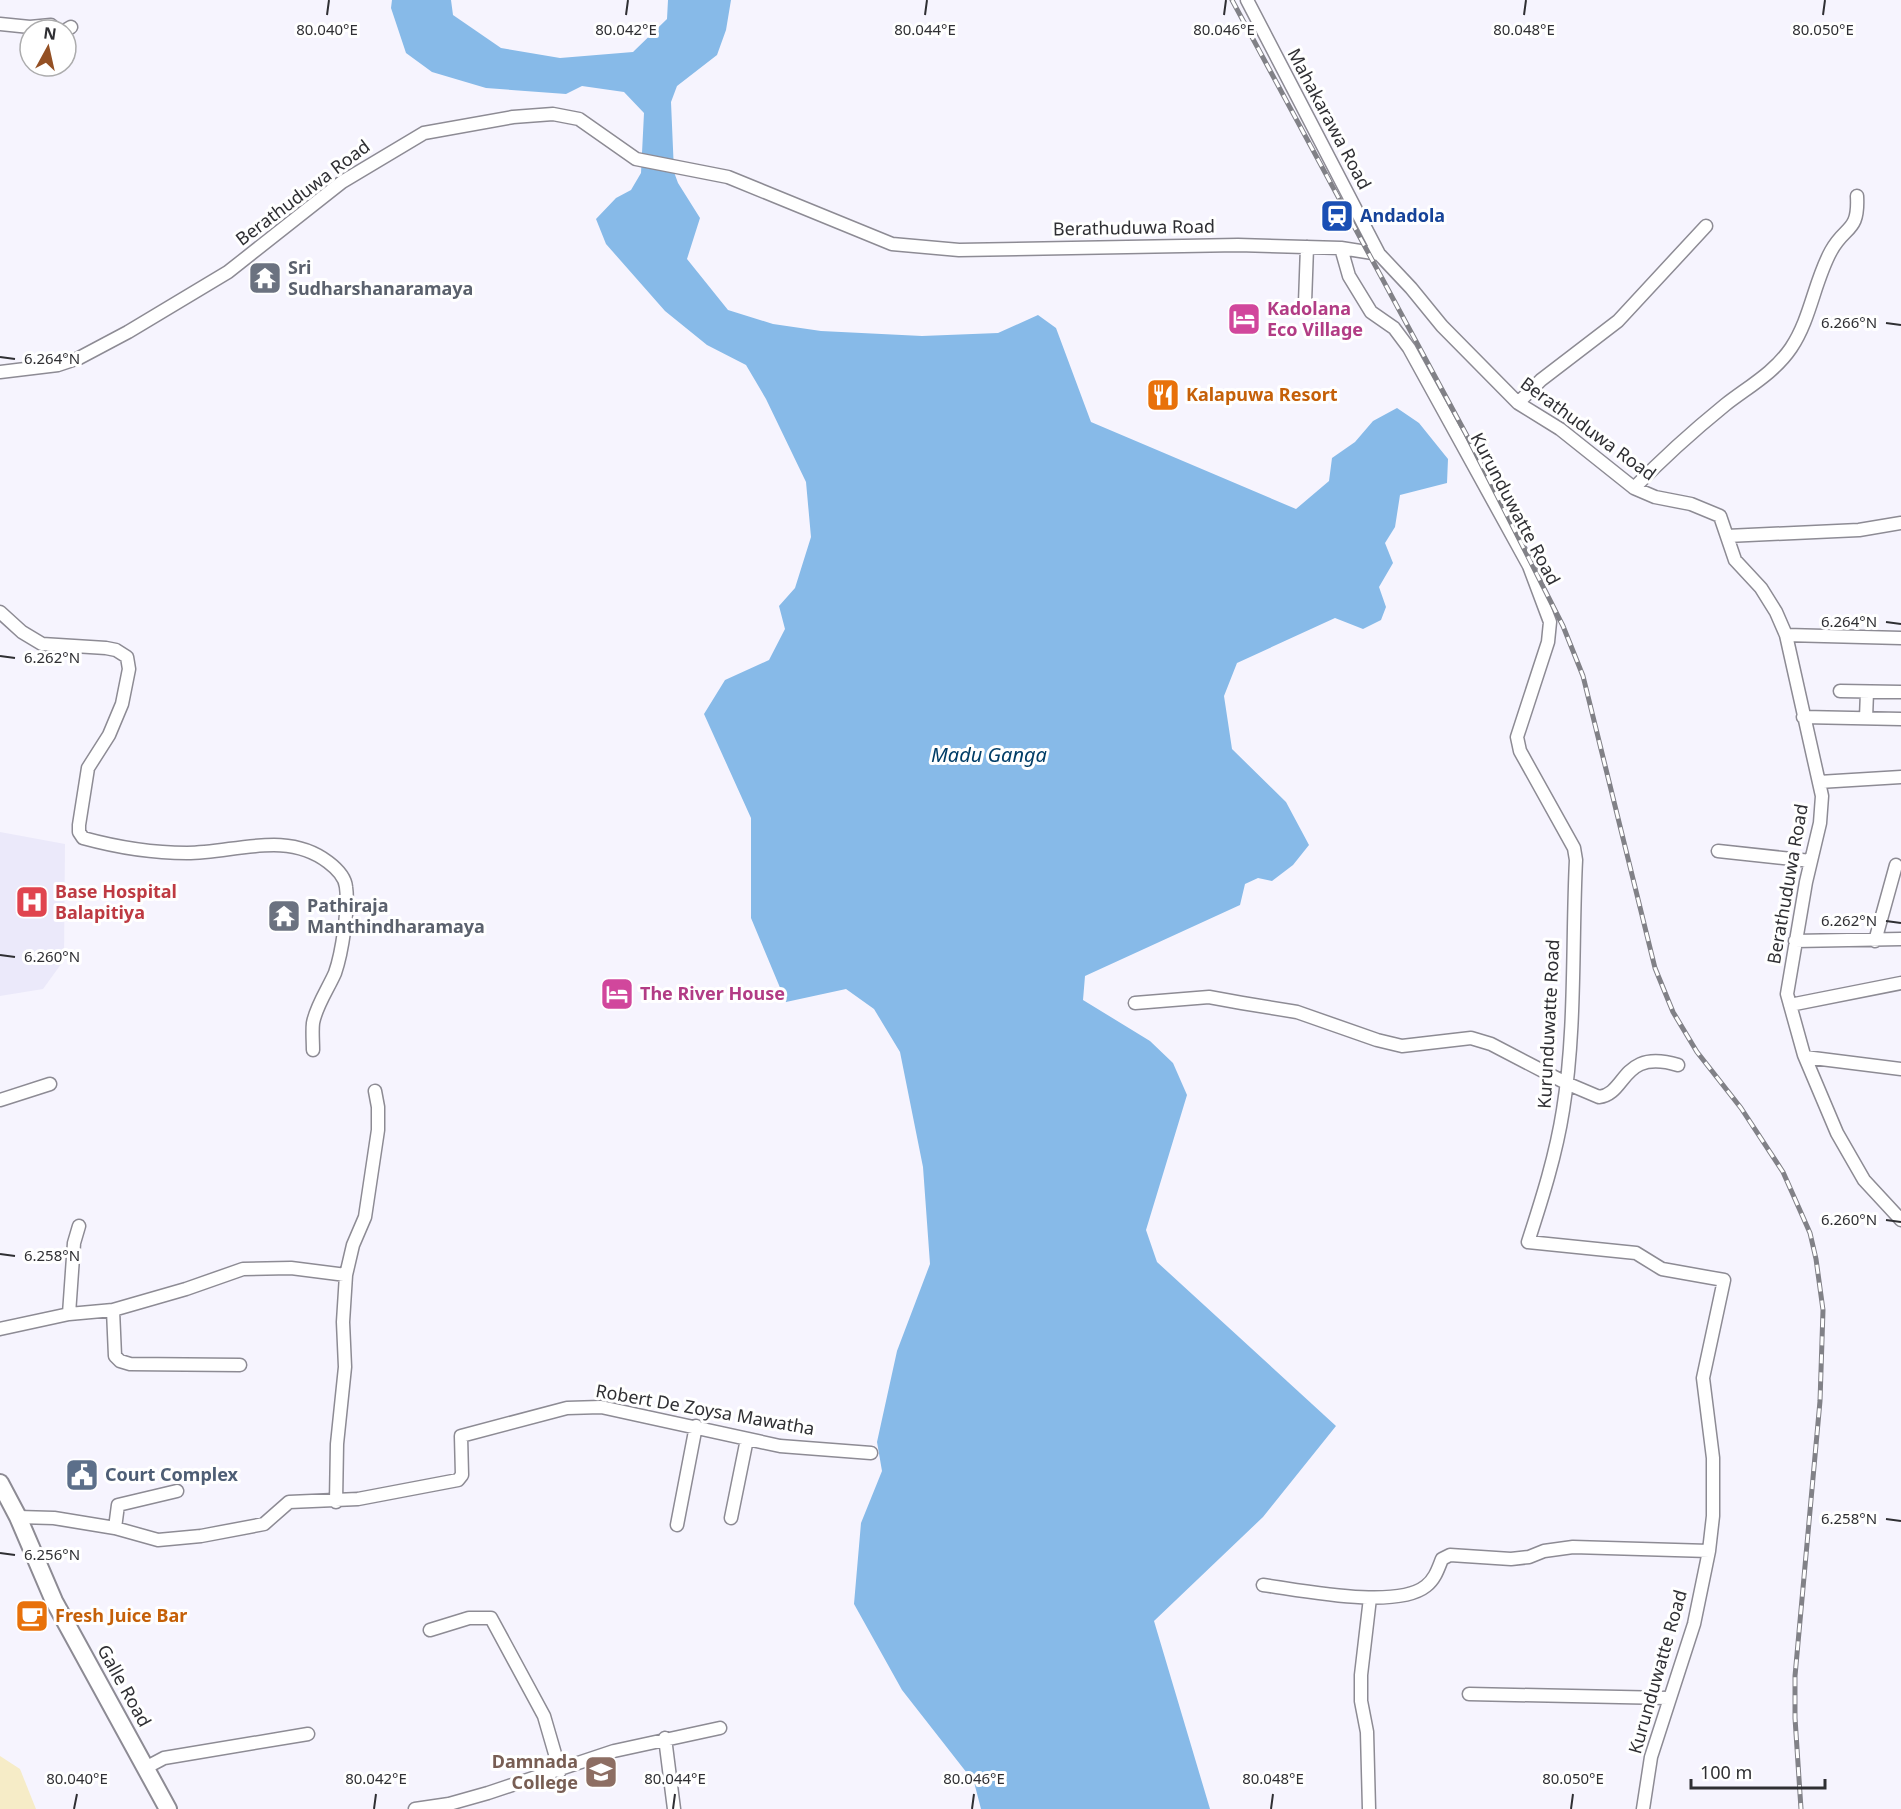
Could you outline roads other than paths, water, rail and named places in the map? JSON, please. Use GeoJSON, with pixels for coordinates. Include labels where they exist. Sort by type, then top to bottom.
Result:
{"type":"FeatureCollection","features":[{"type":"Feature","properties":{"kind":"highway","name":"Galle Road"},"geometry":{"type":"LineString","coordinates":[[0,1483],[18,1517],[54,1601],[168,1809]]}},
{"type":"Feature","properties":{"kind":"street","name":"Mahakarawa Road"},"geometry":{"type":"LineString","coordinates":[[1247,0],[1379,254]]}},
{"type":"Feature","properties":{"kind":"street"},"geometry":{"type":"LineString","coordinates":[[0,24],[18,26]]}},
{"type":"Feature","properties":{"kind":"street","name":"Berathuduwa Road"},"geometry":{"type":"LineString","coordinates":[[0,372],[58,365],[79,358],[128,332],[228,272],[342,182],[424,133],[513,117],[553,114],[579,119],[636,159],[728,177],[892,244],[921,249],[1158,244],[1341,248],[1379,254],[1411,288],[1442,327],[1518,403],[1560,429],[1634,488],[1654,497],[1691,504],[1720,516],[1735,560],[1761,588],[1776,612],[1786,635],[1819,782],[1822,808],[1795,941],[1787,994],[1805,1057],[1837,1133],[1864,1180],[1901,1220]]}},
{"type":"Feature","properties":{"kind":"street"},"geometry":{"type":"LineString","coordinates":[[1634,488],[1688,436],[1768,373],[1791,348],[1811,308],[1830,252],[1854,225],[1857,196]]}},
{"type":"Feature","properties":{"kind":"street"},"geometry":{"type":"LineString","coordinates":[[1518,403],[1541,380],[1618,321],[1706,226]]}},
{"type":"Feature","properties":{"kind":"street"},"geometry":{"type":"LineString","coordinates":[[1305,303],[1307,247]]}},
{"type":"Feature","properties":{"kind":"street","name":"Kurunduwatte Road"},"geometry":{"type":"LineString","coordinates":[[1341,248],[1349,276],[1371,312],[1394,328],[1409,348],[1528,566],[1550,622],[1548,642],[1516,738],[1520,751],[1574,848],[1576,860],[1563,1109],[1554,1152],[1528,1242],[1636,1253],[1662,1269],[1724,1280],[1703,1378],[1713,1458],[1713,1516],[1709,1551],[1694,1624],[1668,1698],[1651,1757],[1643,1809]]}},
{"type":"Feature","properties":{"kind":"street"},"geometry":{"type":"LineString","coordinates":[[1727,536],[1859,530],[1901,524]]}},
{"type":"Feature","properties":{"kind":"street"},"geometry":{"type":"LineString","coordinates":[[0,612],[22,632],[42,644],[106,648],[116,650],[127,657],[129,669],[122,704],[109,735],[88,768],[79,825],[79,832],[83,838],[130,847],[184,853],[215,852],[274,843],[290,845],[324,858],[337,868],[346,886],[345,915],[336,970],[313,1022],[313,1050]]}},
{"type":"Feature","properties":{"kind":"street"},"geometry":{"type":"LineString","coordinates":[[1786,635],[1901,638]]}},
{"type":"Feature","properties":{"kind":"street"},"geometry":{"type":"LineString","coordinates":[[1840,691],[1901,692]]}},
{"type":"Feature","properties":{"kind":"street"},"geometry":{"type":"LineString","coordinates":[[1866,718],[1867,692]]}},
{"type":"Feature","properties":{"kind":"street"},"geometry":{"type":"LineString","coordinates":[[1803,717],[1901,719]]}},
{"type":"Feature","properties":{"kind":"street"},"geometry":{"type":"LineString","coordinates":[[1819,782],[1901,777]]}},
{"type":"Feature","properties":{"kind":"street"},"geometry":{"type":"LineString","coordinates":[[1718,851],[1811,861]]}},
{"type":"Feature","properties":{"kind":"street"},"geometry":{"type":"LineString","coordinates":[[1875,941],[1896,865]]}},
{"type":"Feature","properties":{"kind":"street"},"geometry":{"type":"LineString","coordinates":[[1795,941],[1901,939]]}},
{"type":"Feature","properties":{"kind":"street"},"geometry":{"type":"LineString","coordinates":[[1790,1005],[1901,983]]}},
{"type":"Feature","properties":{"kind":"street"},"geometry":{"type":"LineString","coordinates":[[1135,1003],[1209,997],[1297,1012],[1377,1040],[1402,1046],[1471,1038],[1491,1044],[1590,1094],[1604,1096],[1626,1074],[1639,1065],[1656,1059],[1678,1065]]}},
{"type":"Feature","properties":{"kind":"street"},"geometry":{"type":"LineString","coordinates":[[1805,1057],[1901,1069]]}},
{"type":"Feature","properties":{"kind":"street"},"geometry":{"type":"LineString","coordinates":[[0,1100],[50,1084]]}},
{"type":"Feature","properties":{"kind":"street"},"geometry":{"type":"LineString","coordinates":[[336,1502],[337,1444],[345,1378],[343,1322],[346,1275],[353,1245],[365,1217],[378,1130],[375,1091]]}},
{"type":"Feature","properties":{"kind":"street"},"geometry":{"type":"LineString","coordinates":[[69,1314],[74,1243],[79,1226]]}},
{"type":"Feature","properties":{"kind":"street"},"geometry":{"type":"LineString","coordinates":[[0,1329],[69,1314],[113,1310],[186,1290],[243,1269],[291,1268],[346,1275]]}},
{"type":"Feature","properties":{"kind":"street"},"geometry":{"type":"LineString","coordinates":[[113,1310],[115,1356],[120,1361],[130,1364],[240,1365]]}},
{"type":"Feature","properties":{"kind":"street","name":"Robert De Zoysa Mawatha"},"geometry":{"type":"LineString","coordinates":[[18,1517],[54,1518],[115,1527],[158,1540],[201,1536],[264,1524],[289,1502],[336,1502],[406,1492],[458,1480],[462,1475],[461,1436],[567,1408],[601,1407],[780,1446],[871,1453]]}},
{"type":"Feature","properties":{"kind":"street"},"geometry":{"type":"LineString","coordinates":[[677,1525],[696,1426]]}},
{"type":"Feature","properties":{"kind":"street"},"geometry":{"type":"LineString","coordinates":[[731,1518],[747,1439]]}},
{"type":"Feature","properties":{"kind":"street"},"geometry":{"type":"LineString","coordinates":[[115,1527],[118,1505],[177,1491]]}},
{"type":"Feature","properties":{"kind":"street"},"geometry":{"type":"LineString","coordinates":[[1263,1585],[1370,1598],[1409,1594],[1426,1587],[1435,1577],[1442,1559],[1450,1555],[1511,1559],[1573,1547],[1709,1551]]}},
{"type":"Feature","properties":{"kind":"street"},"geometry":{"type":"LineString","coordinates":[[1370,1598],[1361,1676],[1361,1701],[1367,1732],[1370,1809]]}},
{"type":"Feature","properties":{"kind":"street"},"geometry":{"type":"LineString","coordinates":[[430,1630],[469,1618],[491,1618],[544,1716],[560,1771]]}},
{"type":"Feature","properties":{"kind":"street"},"geometry":{"type":"LineString","coordinates":[[1469,1694],[1668,1698]]}},
{"type":"Feature","properties":{"kind":"street"},"geometry":{"type":"LineString","coordinates":[[415,1809],[449,1804],[560,1771],[588,1759],[665,1738],[720,1728]]}},
{"type":"Feature","properties":{"kind":"street"},"geometry":{"type":"LineString","coordinates":[[147,1767],[164,1758],[308,1734]]}},
{"type":"Feature","properties":{"kind":"street"},"geometry":{"type":"LineString","coordinates":[[665,1738],[675,1809]]}},
{"type":"Feature","properties":{"kind":"water","name":"Madu Ganga"},"geometry":{"type":"Polygon","coordinates":[[[392,0],[451,0],[453,15],[501,48],[560,58],[633,52],[667,19],[668,0],[731,0],[726,30],[717,55],[677,86],[671,102],[674,172],[678,183],[700,218],[687,259],[728,310],[773,324],[821,331],[922,336],[998,333],[1038,315],[1056,328],[1091,422],[1296,509],[1329,481],[1332,458],[1355,442],[1373,421],[1397,408],[1419,423],[1448,459],[1447,483],[1400,495],[1395,527],[1385,543],[1393,563],[1379,587],[1386,607],[1381,620],[1363,629],[1335,618],[1237,663],[1224,696],[1232,749],[1286,802],[1309,845],[1293,865],[1272,881],[1258,878],[1245,884],[1240,905],[1085,976],[1083,1000],[1150,1041],[1173,1063],[1187,1095],[1146,1230],[1157,1262],[1336,1426],[1263,1517],[1154,1621],[1210,1809],[981,1809],[974,1782],[902,1690],[854,1604],[861,1523],[882,1471],[877,1442],[897,1351],[930,1264],[923,1167],[900,1052],[874,1009],[846,989],[786,1002],[751,918],[751,818],[704,714],[725,680],[769,660],[785,629],[779,606],[795,588],[811,537],[806,482],[766,399],[746,365],[707,345],[665,311],[606,244],[596,219],[616,198],[631,190],[641,173],[644,113],[624,92],[582,86],[566,94],[486,88],[432,72],[406,53],[391,8],[392,0]]]}},
{"type":"Feature","properties":{"kind":"railway"},"geometry":{"type":"LineString","coordinates":[[1232,0],[1466,434],[1563,626],[1583,676],[1655,968],[1673,1012],[1697,1052],[1741,1108],[1783,1172],[1810,1233],[1823,1310],[1820,1401],[1795,1676],[1795,1718],[1801,1809]]}},
{"type":"Feature","properties":{"kind":"place","name":"Andadola"},"geometry":{"type":"Point","coordinates":[1337,216]}},
{"type":"Feature","properties":{"kind":"place","name":"Sri Sudharshanaramaya"},"geometry":{"type":"Point","coordinates":[265,278]}},
{"type":"Feature","properties":{"kind":"place","name":"Kadolana Eco Village"},"geometry":{"type":"Point","coordinates":[1244,319]}},
{"type":"Feature","properties":{"kind":"place","name":"Kalapuwa Resort"},"geometry":{"type":"Point","coordinates":[1163,395]}},
{"type":"Feature","properties":{"kind":"place","name":"Base Hospital Balapitiya"},"geometry":{"type":"Point","coordinates":[32,902]}},
{"type":"Feature","properties":{"kind":"place","name":"Pathiraja Manthindharamaya"},"geometry":{"type":"Point","coordinates":[284,916]}},
{"type":"Feature","properties":{"kind":"place","name":"The River House"},"geometry":{"type":"Point","coordinates":[617,994]}},
{"type":"Feature","properties":{"kind":"place","name":"Court Complex"},"geometry":{"type":"Point","coordinates":[82,1475]}},
{"type":"Feature","properties":{"kind":"place","name":"Fresh Juice Bar"},"geometry":{"type":"Point","coordinates":[32,1616]}},
{"type":"Feature","properties":{"kind":"place","name":"Damnada College"},"geometry":{"type":"Point","coordinates":[601,1772]}}]}
